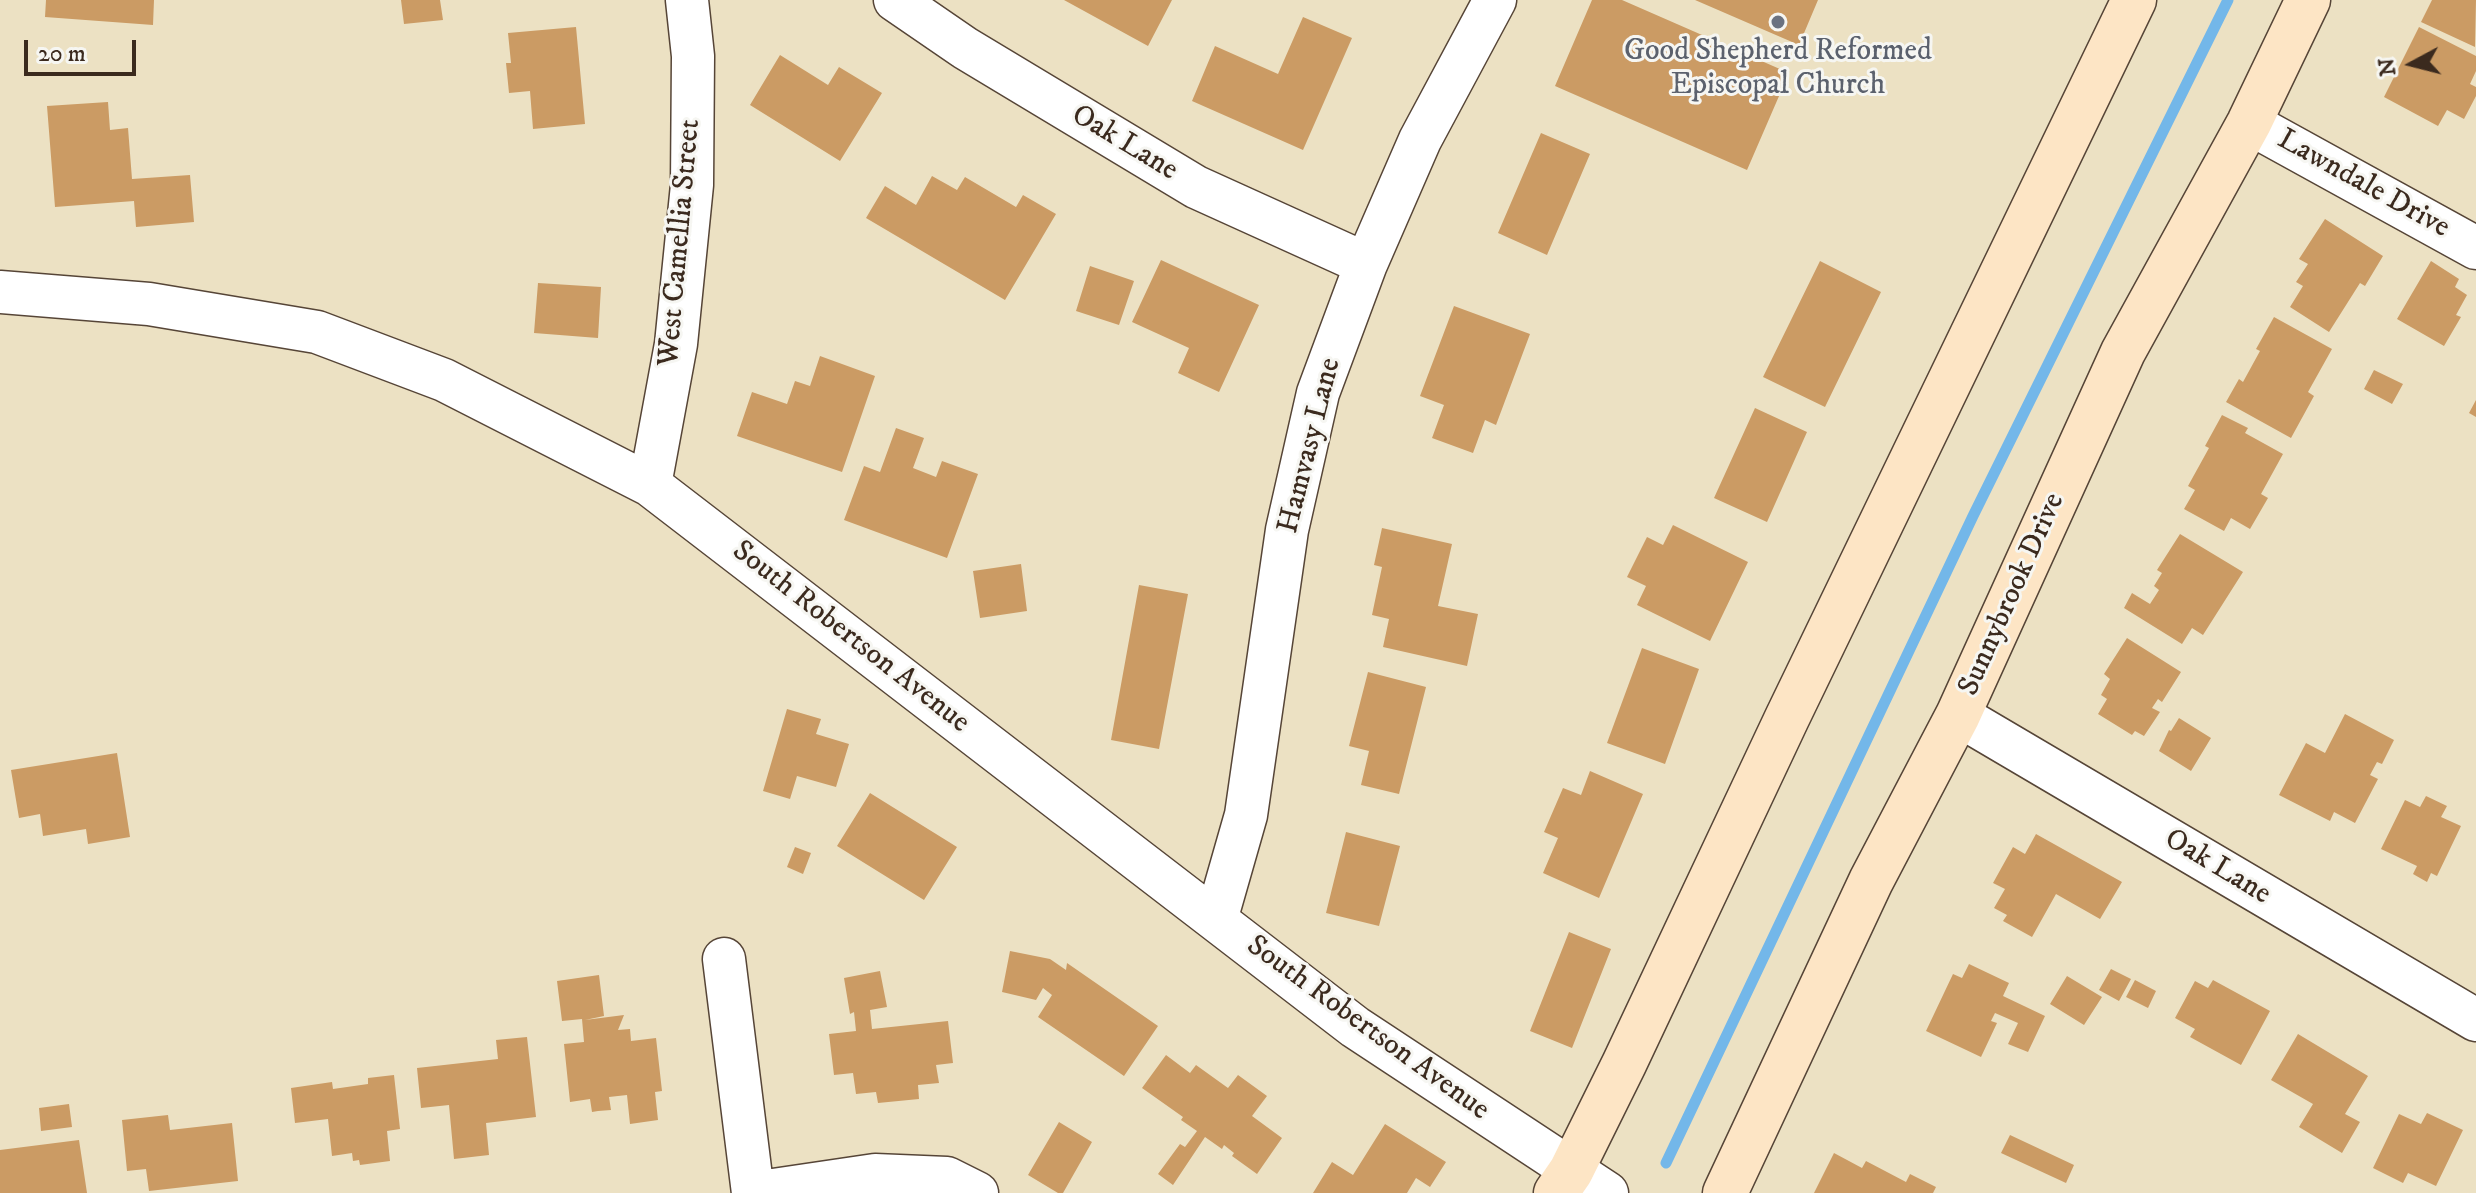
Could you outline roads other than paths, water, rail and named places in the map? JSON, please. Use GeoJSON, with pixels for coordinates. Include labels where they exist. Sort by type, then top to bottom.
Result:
{"type":"FeatureCollection","features":[{"type":"Feature","properties":{"kind":"main road"},"geometry":{"type":"LineString","coordinates":[[1578,1186],[2134,0]]}},
{"type":"Feature","properties":{"kind":"main road","name":"Sunnybrook Drive"},"geometry":{"type":"LineString","coordinates":[[1725,1193],[1871,881],[1958,715],[2123,352],[2249,123],[2308,0]]}},
{"type":"Feature","properties":{"kind":"street","name":"West Camellia Street"},"geometry":{"type":"LineString","coordinates":[[650,485],[676,344],[692,185],[693,56],[687,0]]}},
{"type":"Feature","properties":{"kind":"street","name":"Oak Lane"},"geometry":{"type":"LineString","coordinates":[[895,0],[965,48],[1196,187],[1366,264]]}},
{"type":"Feature","properties":{"kind":"street","name":"Hamvasy Lane"},"geometry":{"type":"LineString","coordinates":[[1216,920],[1246,815],[1287,530],[1318,393],[1366,264],[1420,140],[1495,0]]}},
{"type":"Feature","properties":{"kind":"street","name":"Lawndale Drive"},"geometry":{"type":"LineString","coordinates":[[2249,123],[2476,248]]}},
{"type":"Feature","properties":{"kind":"street","name":"South Robertson Avenue"},"geometry":{"type":"LineString","coordinates":[[0,292],[149,304],[317,332],[444,380],[650,485],[1355,1027],[1578,1186]]}},
{"type":"Feature","properties":{"kind":"street","name":"Oak Lane"},"geometry":{"type":"LineString","coordinates":[[1958,715],[2476,1020]]}},
{"type":"Feature","properties":{"kind":"street"},"geometry":{"type":"LineString","coordinates":[[724,959],[753,1193],[875,1175],[947,1178],[977,1193]]}},
{"type":"Feature","properties":{"kind":"waterway"},"geometry":{"type":"LineString","coordinates":[[1666,1163],[1973,516],[2228,0]]}},
{"type":"Feature","properties":{"kind":"place","name":"Good Shepherd Reformed Episcopal Church"},"geometry":{"type":"Point","coordinates":[1778,22]}}]}
